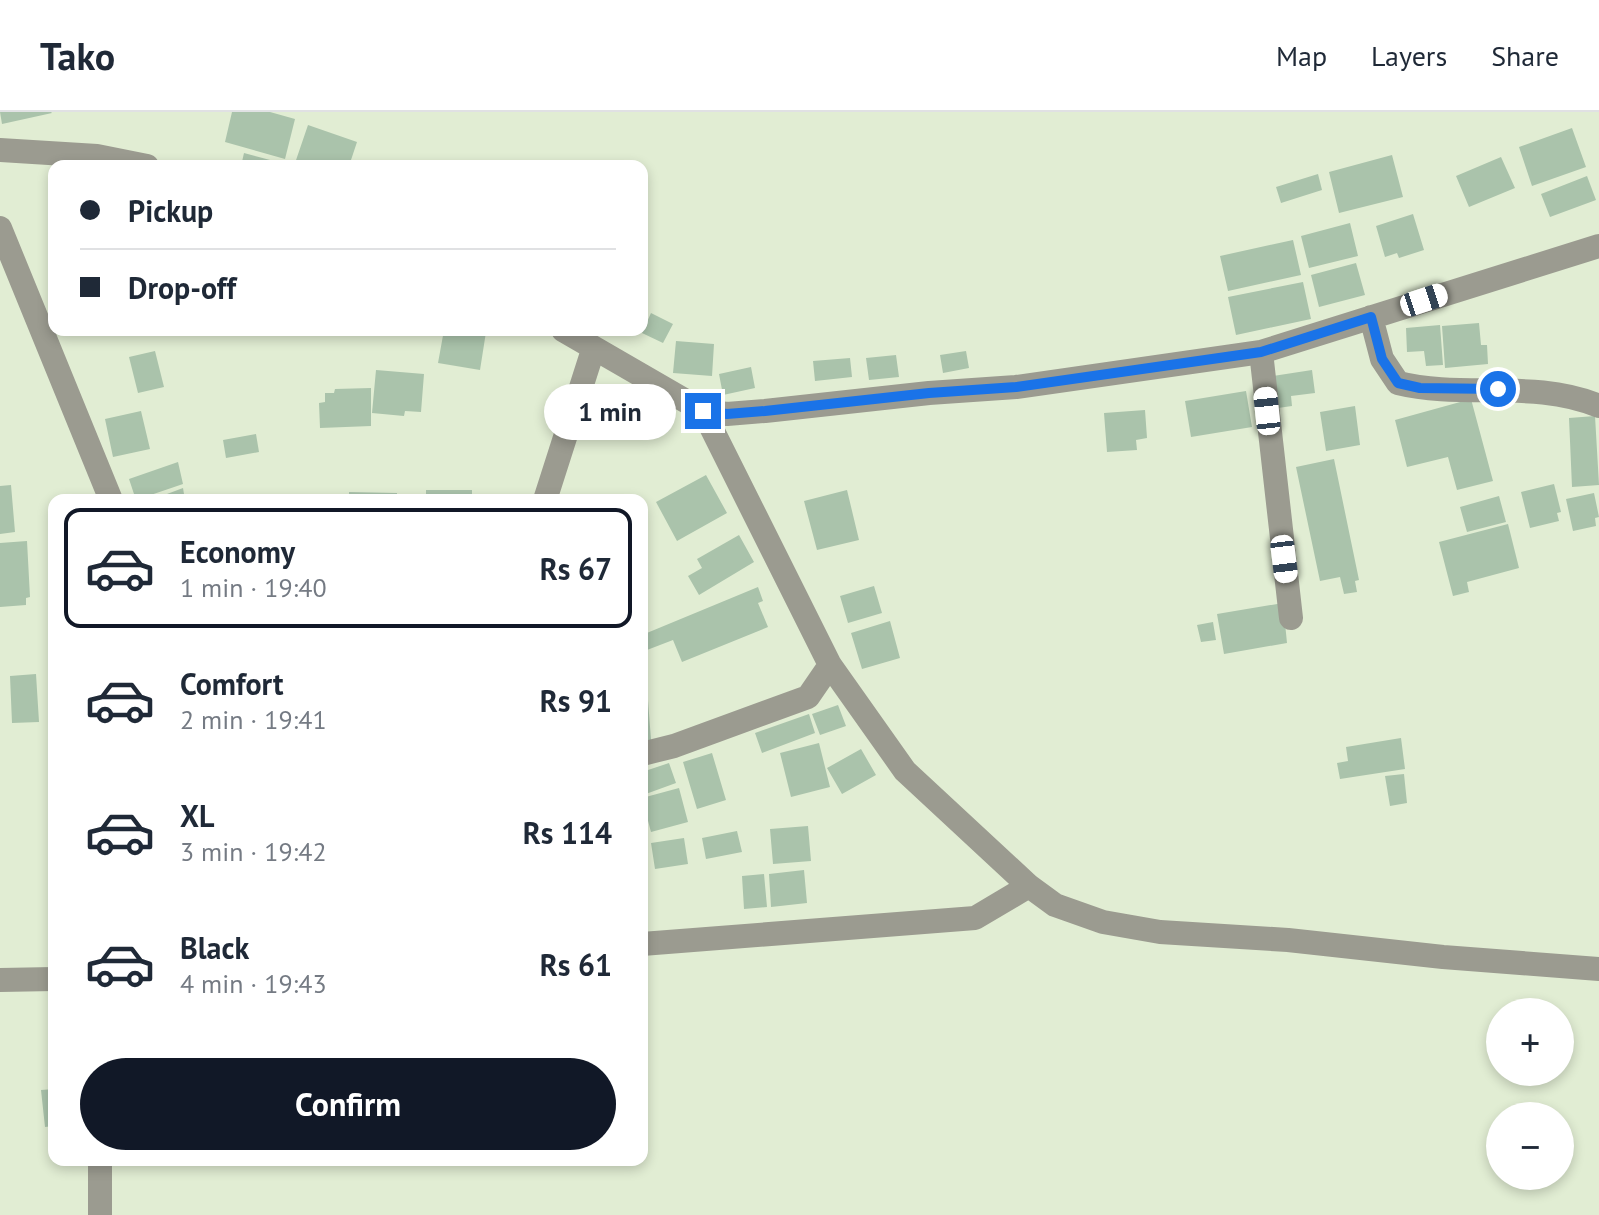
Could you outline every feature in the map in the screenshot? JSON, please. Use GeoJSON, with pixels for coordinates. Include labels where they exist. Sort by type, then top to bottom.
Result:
{"type":"FeatureCollection","features":[{"type":"Feature","properties":{"kind":"street"},"geometry":{"type":"LineString","coordinates":[[0,150],[117,160]]}},
{"type":"Feature","properties":{"kind":"street"},"geometry":{"type":"LineString","coordinates":[[0,228],[109,494]]}},
{"type":"Feature","properties":{"kind":"street"},"geometry":{"type":"LineString","coordinates":[[572,336],[703,411],[727,414],[765,411],[1016,387],[1261,352],[1599,246]]}},
{"type":"Feature","properties":{"kind":"street"},"geometry":{"type":"LineString","coordinates":[[1371,317],[1382,359],[1398,383],[1420,388],[1524,390],[1599,406]]}},
{"type":"Feature","properties":{"kind":"street"},"geometry":{"type":"LineString","coordinates":[[547,494],[593,350]]}},
{"type":"Feature","properties":{"kind":"street"},"geometry":{"type":"LineString","coordinates":[[1261,352],[1291,618]]}},
{"type":"Feature","properties":{"kind":"street"},"geometry":{"type":"LineString","coordinates":[[703,411],[830,665],[905,771],[1029,886],[1055,905],[1103,922],[1160,932],[1288,940],[1443,957],[1599,969]]}},
{"type":"Feature","properties":{"kind":"street"},"geometry":{"type":"LineString","coordinates":[[648,752],[808,697],[830,665]]}},
{"type":"Feature","properties":{"kind":"street"},"geometry":{"type":"LineString","coordinates":[[648,944],[975,918],[1029,886]]}},
{"type":"Feature","properties":{"kind":"street"},"geometry":{"type":"LineString","coordinates":[[0,980],[48,979]]}},
{"type":"Feature","properties":{"kind":"street"},"geometry":{"type":"LineString","coordinates":[[100,1166],[100,1215]]}},
{"type":"Feature","properties":{"kind":"building"},"geometry":{"type":"Polygon","coordinates":[[[0,112],[51,112],[52,113],[2,124],[0,112]]]}},
{"type":"Feature","properties":{"kind":"building"},"geometry":{"type":"Polygon","coordinates":[[[232,112],[270,112],[295,119],[285,159],[225,142],[232,112]]]}},
{"type":"Feature","properties":{"kind":"building"},"geometry":{"type":"Polygon","coordinates":[[[308,125],[357,142],[351,160],[296,160],[308,125]]]}},
{"type":"Feature","properties":{"kind":"building"},"geometry":{"type":"Polygon","coordinates":[[[1572,128],[1586,167],[1532,186],[1519,147],[1572,128]]]}},
{"type":"Feature","properties":{"kind":"building"},"geometry":{"type":"Polygon","coordinates":[[[244,153],[270,160],[242,160],[244,153]]]}},
{"type":"Feature","properties":{"kind":"building"},"geometry":{"type":"Polygon","coordinates":[[[1392,155],[1403,197],[1339,213],[1329,172],[1392,155]]]}},
{"type":"Feature","properties":{"kind":"building"},"geometry":{"type":"Polygon","coordinates":[[[1501,157],[1515,188],[1469,207],[1456,176],[1501,157]]]}},
{"type":"Feature","properties":{"kind":"building"},"geometry":{"type":"Polygon","coordinates":[[[1318,174],[1322,190],[1281,203],[1276,187],[1318,174]]]}},
{"type":"Feature","properties":{"kind":"building"},"geometry":{"type":"Polygon","coordinates":[[[1587,176],[1596,200],[1550,217],[1541,194],[1587,176]]]}},
{"type":"Feature","properties":{"kind":"building"},"geometry":{"type":"Polygon","coordinates":[[[1413,214],[1424,250],[1399,258],[1397,253],[1385,257],[1376,226],[1413,214]]]}},
{"type":"Feature","properties":{"kind":"building"},"geometry":{"type":"Polygon","coordinates":[[[1350,223],[1358,256],[1309,268],[1301,236],[1350,223]]]}},
{"type":"Feature","properties":{"kind":"building"},"geometry":{"type":"Polygon","coordinates":[[[1293,240],[1301,275],[1228,291],[1220,256],[1293,240]]]}},
{"type":"Feature","properties":{"kind":"building"},"geometry":{"type":"Polygon","coordinates":[[[1356,263],[1365,295],[1319,307],[1311,275],[1356,263]]]}},
{"type":"Feature","properties":{"kind":"building"},"geometry":{"type":"Polygon","coordinates":[[[1303,282],[1311,319],[1236,335],[1228,297],[1303,282]]]}},
{"type":"Feature","properties":{"kind":"building"},"geometry":{"type":"Polygon","coordinates":[[[651,313],[673,324],[663,343],[648,336],[651,313]]]}},
{"type":"Feature","properties":{"kind":"building"},"geometry":{"type":"Polygon","coordinates":[[[1479,323],[1481,345],[1487,345],[1488,364],[1445,368],[1442,326],[1479,323]]]}},
{"type":"Feature","properties":{"kind":"building"},"geometry":{"type":"Polygon","coordinates":[[[1440,325],[1443,365],[1426,366],[1424,351],[1407,352],[1406,328],[1440,325]]]}},
{"type":"Feature","properties":{"kind":"building"},"geometry":{"type":"Polygon","coordinates":[[[443,336],[485,336],[480,370],[438,363],[443,336]]]}},
{"type":"Feature","properties":{"kind":"building"},"geometry":{"type":"Polygon","coordinates":[[[676,341],[714,344],[712,376],[673,373],[676,341]]]}},
{"type":"Feature","properties":{"kind":"building"},"geometry":{"type":"Polygon","coordinates":[[[155,351],[164,387],[138,393],[129,357],[155,351]]]}},
{"type":"Feature","properties":{"kind":"building"},"geometry":{"type":"Polygon","coordinates":[[[966,351],[969,368],[943,373],[940,355],[966,351]]]}},
{"type":"Feature","properties":{"kind":"building"},"geometry":{"type":"Polygon","coordinates":[[[896,355],[899,377],[869,380],[866,358],[896,355]]]}},
{"type":"Feature","properties":{"kind":"building"},"geometry":{"type":"Polygon","coordinates":[[[850,358],[852,377],[815,381],[813,361],[850,358]]]}},
{"type":"Feature","properties":{"kind":"building"},"geometry":{"type":"Polygon","coordinates":[[[751,367],[755,388],[723,395],[719,374],[751,367]]]}},
{"type":"Feature","properties":{"kind":"building"},"geometry":{"type":"Polygon","coordinates":[[[376,370],[424,374],[421,412],[405,411],[404,416],[372,413],[376,370]]]}},
{"type":"Feature","properties":{"kind":"building"},"geometry":{"type":"Polygon","coordinates":[[[1312,370],[1315,393],[1291,396],[1292,406],[1278,408],[1273,376],[1312,370]]]}},
{"type":"Feature","properties":{"kind":"building"},"geometry":{"type":"Polygon","coordinates":[[[371,388],[371,426],[320,428],[319,403],[325,402],[325,393],[334,393],[335,389],[371,388]]]}},
{"type":"Feature","properties":{"kind":"building"},"geometry":{"type":"Polygon","coordinates":[[[1246,391],[1252,427],[1191,437],[1185,401],[1246,391]]]}},
{"type":"Feature","properties":{"kind":"building"},"geometry":{"type":"Polygon","coordinates":[[[1471,399],[1493,481],[1457,490],[1448,457],[1407,467],[1395,420],[1471,399]]]}},
{"type":"Feature","properties":{"kind":"building"},"geometry":{"type":"Polygon","coordinates":[[[1355,406],[1360,445],[1326,451],[1320,412],[1355,406]]]}},
{"type":"Feature","properties":{"kind":"building"},"geometry":{"type":"Polygon","coordinates":[[[1145,410],[1147,438],[1136,440],[1137,450],[1107,452],[1104,413],[1145,410]]]}},
{"type":"Feature","properties":{"kind":"building"},"geometry":{"type":"Polygon","coordinates":[[[141,411],[150,449],[113,457],[105,419],[141,411]]]}},
{"type":"Feature","properties":{"kind":"building"},"geometry":{"type":"Polygon","coordinates":[[[1595,416],[1599,485],[1572,487],[1569,418],[1595,416]]]}},
{"type":"Feature","properties":{"kind":"building"},"geometry":{"type":"Polygon","coordinates":[[[256,434],[259,452],[226,458],[223,440],[256,434]]]}},
{"type":"Feature","properties":{"kind":"building"},"geometry":{"type":"Polygon","coordinates":[[[1334,459],[1359,580],[1355,581],[1357,592],[1344,594],[1340,577],[1320,581],[1296,467],[1334,459]]]}},
{"type":"Feature","properties":{"kind":"building"},"geometry":{"type":"Polygon","coordinates":[[[178,462],[183,484],[154,494],[134,494],[129,479],[178,462]]]}},
{"type":"Feature","properties":{"kind":"building"},"geometry":{"type":"Polygon","coordinates":[[[706,475],[727,513],[677,541],[656,502],[706,475]]]}},
{"type":"Feature","properties":{"kind":"building"},"geometry":{"type":"Polygon","coordinates":[[[1554,484],[1561,512],[1557,513],[1559,521],[1530,528],[1521,492],[1554,484]]]}},
{"type":"Feature","properties":{"kind":"building"},"geometry":{"type":"Polygon","coordinates":[[[11,485],[15,532],[0,534],[0,486],[11,485]]]}},
{"type":"Feature","properties":{"kind":"building"},"geometry":{"type":"Polygon","coordinates":[[[183,488],[184,494],[167,494],[183,488]]]}},
{"type":"Feature","properties":{"kind":"building"},"geometry":{"type":"Polygon","coordinates":[[[426,490],[472,490],[472,494],[426,494],[426,490]]]}},
{"type":"Feature","properties":{"kind":"building"},"geometry":{"type":"Polygon","coordinates":[[[847,490],[859,540],[817,550],[804,501],[847,490]]]}},
{"type":"Feature","properties":{"kind":"building"},"geometry":{"type":"Polygon","coordinates":[[[349,492],[397,493],[397,494],[349,492]]]}},
{"type":"Feature","properties":{"kind":"building"},"geometry":{"type":"Polygon","coordinates":[[[1594,493],[1599,517],[1595,518],[1596,526],[1573,531],[1566,499],[1594,493]]]}},
{"type":"Feature","properties":{"kind":"building"},"geometry":{"type":"Polygon","coordinates":[[[1499,496],[1506,522],[1467,532],[1460,507],[1499,496]]]}},
{"type":"Feature","properties":{"kind":"building"},"geometry":{"type":"Polygon","coordinates":[[[1508,524],[1519,568],[1467,582],[1469,592],[1453,596],[1439,542],[1508,524]]]}},
{"type":"Feature","properties":{"kind":"building"},"geometry":{"type":"Polygon","coordinates":[[[739,535],[754,562],[699,595],[688,576],[702,568],[697,559],[739,535]]]}},
{"type":"Feature","properties":{"kind":"building"},"geometry":{"type":"Polygon","coordinates":[[[27,541],[30,597],[26,598],[26,605],[0,607],[0,543],[27,541]]]}},
{"type":"Feature","properties":{"kind":"building"},"geometry":{"type":"Polygon","coordinates":[[[874,586],[882,613],[848,623],[840,596],[874,586]]]}},
{"type":"Feature","properties":{"kind":"building"},"geometry":{"type":"Polygon","coordinates":[[[758,587],[763,601],[758,603],[768,627],[682,662],[673,640],[648,650],[648,633],[758,587]]]}},
{"type":"Feature","properties":{"kind":"building"},"geometry":{"type":"Polygon","coordinates":[[[1283,603],[1287,643],[1224,654],[1217,614],[1283,603]]]}},
{"type":"Feature","properties":{"kind":"building"},"geometry":{"type":"Polygon","coordinates":[[[890,621],[900,658],[862,669],[851,633],[890,621]]]}},
{"type":"Feature","properties":{"kind":"building"},"geometry":{"type":"Polygon","coordinates":[[[1213,622],[1216,640],[1201,642],[1197,625],[1213,622]]]}},
{"type":"Feature","properties":{"kind":"building"},"geometry":{"type":"Polygon","coordinates":[[[36,674],[39,722],[12,723],[10,676],[36,674]]]}},
{"type":"Feature","properties":{"kind":"building"},"geometry":{"type":"Polygon","coordinates":[[[648,700],[651,740],[648,740],[648,700]]]}},
{"type":"Feature","properties":{"kind":"building"},"geometry":{"type":"Polygon","coordinates":[[[838,705],[846,726],[820,735],[812,714],[838,705]]]}},
{"type":"Feature","properties":{"kind":"building"},"geometry":{"type":"Polygon","coordinates":[[[809,714],[815,733],[762,753],[755,733],[809,714]]]}},
{"type":"Feature","properties":{"kind":"building"},"geometry":{"type":"Polygon","coordinates":[[[1401,738],[1405,769],[1340,779],[1337,763],[1348,761],[1346,747],[1401,738]]]}},
{"type":"Feature","properties":{"kind":"building"},"geometry":{"type":"Polygon","coordinates":[[[819,743],[830,787],[791,797],[780,753],[819,743]]]}},
{"type":"Feature","properties":{"kind":"building"},"geometry":{"type":"Polygon","coordinates":[[[861,749],[876,775],[842,794],[827,768],[861,749]]]}},
{"type":"Feature","properties":{"kind":"building"},"geometry":{"type":"Polygon","coordinates":[[[712,753],[726,800],[697,809],[683,762],[712,753]]]}},
{"type":"Feature","properties":{"kind":"building"},"geometry":{"type":"Polygon","coordinates":[[[669,763],[676,783],[648,793],[648,770],[669,763]]]}},
{"type":"Feature","properties":{"kind":"building"},"geometry":{"type":"Polygon","coordinates":[[[1404,774],[1407,803],[1390,806],[1385,776],[1404,774]]]}},
{"type":"Feature","properties":{"kind":"building"},"geometry":{"type":"Polygon","coordinates":[[[679,788],[688,822],[651,832],[648,796],[679,788]]]}},
{"type":"Feature","properties":{"kind":"building"},"geometry":{"type":"Polygon","coordinates":[[[808,826],[811,861],[773,864],[770,829],[808,826]]]}},
{"type":"Feature","properties":{"kind":"building"},"geometry":{"type":"Polygon","coordinates":[[[737,831],[742,852],[706,859],[702,838],[737,831]]]}},
{"type":"Feature","properties":{"kind":"building"},"geometry":{"type":"Polygon","coordinates":[[[684,838],[688,864],[655,869],[651,843],[684,838]]]}},
{"type":"Feature","properties":{"kind":"building"},"geometry":{"type":"Polygon","coordinates":[[[804,870],[807,903],[771,907],[769,874],[804,870]]]}},
{"type":"Feature","properties":{"kind":"building"},"geometry":{"type":"Polygon","coordinates":[[[764,874],[767,907],[744,909],[742,876],[764,874]]]}},
{"type":"Feature","properties":{"kind":"building"},"geometry":{"type":"Polygon","coordinates":[[[48,1089],[48,1127],[45,1127],[41,1090],[48,1089]]]}},
{"type":"Feature","properties":{"kind":"route"},"geometry":{"type":"LineString","coordinates":[[703,411],[727,414],[1016,387],[1261,352],[1371,317],[1382,359],[1398,383],[1420,388],[1498,389]]}}]}
